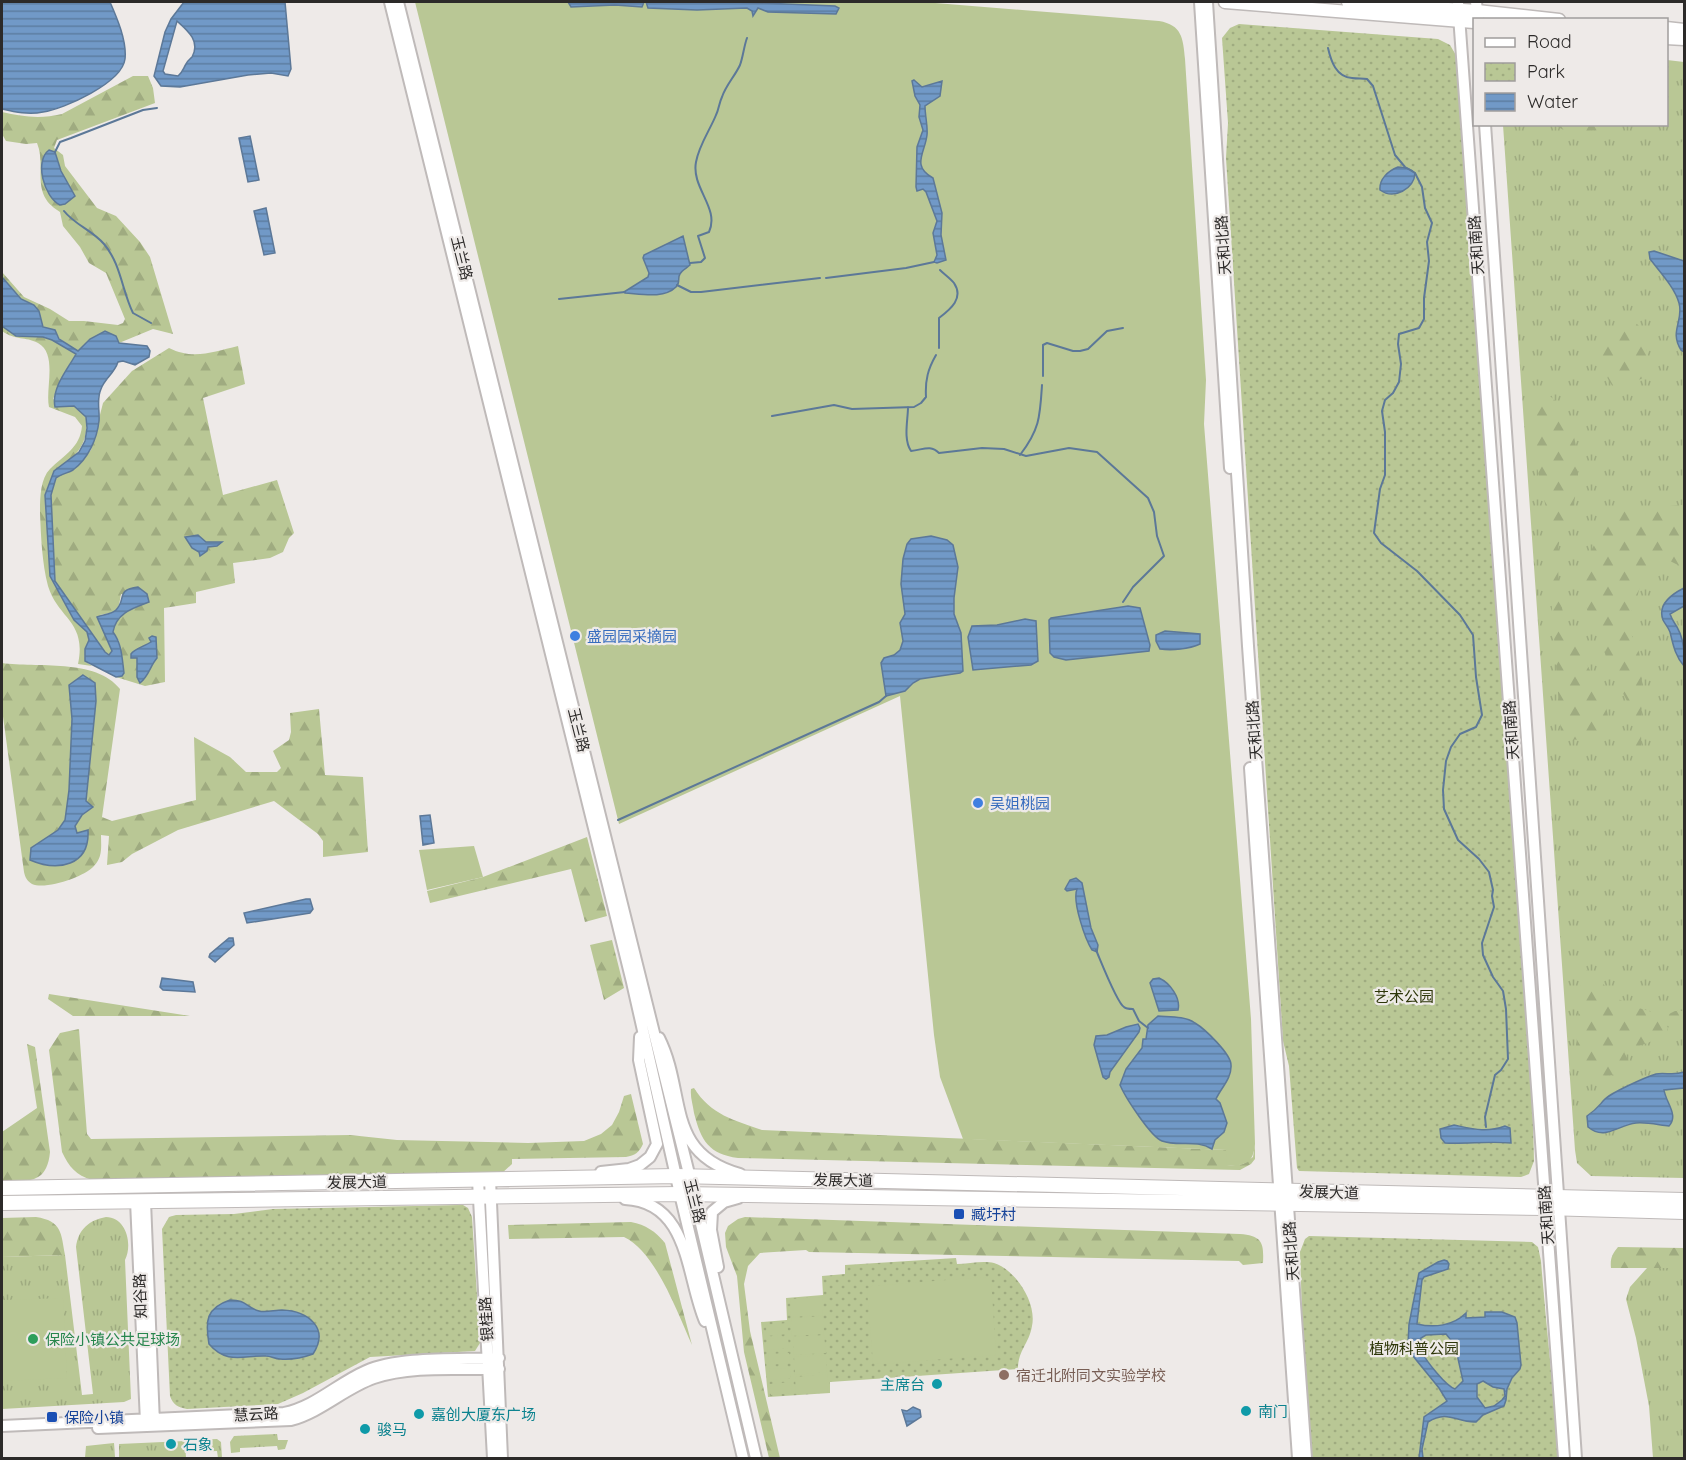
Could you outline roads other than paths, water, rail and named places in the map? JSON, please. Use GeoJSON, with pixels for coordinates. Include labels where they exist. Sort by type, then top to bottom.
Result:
{"type":"FeatureCollection","features":[{"type":"Feature","properties":{"kind":"main road"},"geometry":{"type":"LineString","coordinates":[[1225,2],[1459,11]]}},
{"type":"Feature","properties":{"kind":"main road"},"geometry":{"type":"LineString","coordinates":[[1348,2],[1531,18]]}},
{"type":"Feature","properties":{"kind":"main road"},"geometry":{"type":"LineString","coordinates":[[1668,28],[1684,30]]}},
{"type":"Feature","properties":{"kind":"main road"},"geometry":{"type":"LineString","coordinates":[[1668,38],[1684,39]]}},
{"type":"Feature","properties":{"kind":"main road","name":"发展大道"},"geometry":{"type":"LineString","coordinates":[[2,1188],[683,1176],[1283,1198]]}},
{"type":"Feature","properties":{"kind":"main road","name":"发展大道"},"geometry":{"type":"LineString","coordinates":[[2,1203],[687,1194],[1551,1202],[1684,1200]]}},
{"type":"Feature","properties":{"kind":"main road","name":"发展大道"},"geometry":{"type":"LineString","coordinates":[[1551,1202],[1684,1212]]}},
{"type":"Feature","properties":{"kind":"street","name":"玉兰路"},"geometry":{"type":"LineString","coordinates":[[390,2],[645,1018]]}},
{"type":"Feature","properties":{"kind":"street","name":"玉兰路"},"geometry":{"type":"LineString","coordinates":[[398,2],[683,1176],[718,1354],[743,1458]]}},
{"type":"Feature","properties":{"kind":"street","name":"天和北路"},"geometry":{"type":"LineString","coordinates":[[1200,2],[1283,1198],[1306,1458]]}},
{"type":"Feature","properties":{"kind":"street","name":"天和北路"},"geometry":{"type":"LineString","coordinates":[[1208,2],[1298,1458]]}},
{"type":"Feature","properties":{"kind":"street","name":"天和南路"},"geometry":{"type":"LineString","coordinates":[[1459,11],[1551,1202],[1576,1458]]}},
{"type":"Feature","properties":{"kind":"street","name":"天和南路"},"geometry":{"type":"LineString","coordinates":[[1485,126],[1515,549],[1564,1458]]}},
{"type":"Feature","properties":{"kind":"street"},"geometry":{"type":"LineString","coordinates":[[645,1018],[667,1053],[686,1134],[698,1152],[725,1170],[777,1178]]}},
{"type":"Feature","properties":{"kind":"street"},"geometry":{"type":"LineString","coordinates":[[539,1179],[628,1169],[640,1165],[655,1150],[657,1144],[639,1060],[645,1018]]}},
{"type":"Feature","properties":{"kind":"street","name":"银桂路"},"geometry":{"type":"LineString","coordinates":[[484,1180],[494,1363],[502,1458]]}},
{"type":"Feature","properties":{"kind":"street","name":"玉兰路"},"geometry":{"type":"LineString","coordinates":[[687,1194],[730,1350],[756,1458]]}},
{"type":"Feature","properties":{"kind":"street"},"geometry":{"type":"LineString","coordinates":[[541,1196],[636,1200],[650,1205],[662,1214],[676,1228],[682,1241],[699,1308],[718,1354]]}},
{"type":"Feature","properties":{"kind":"street"},"geometry":{"type":"LineString","coordinates":[[730,1350],[724,1299],[711,1230],[712,1212],[724,1202],[735,1199],[773,1196]]}},
{"type":"Feature","properties":{"kind":"street","name":"知谷路"},"geometry":{"type":"LineString","coordinates":[[141,1201],[150,1422]]}},
{"type":"Feature","properties":{"kind":"street","name":"银桂路"},"geometry":{"type":"LineString","coordinates":[[493,1458],[494,1363]]}},
{"type":"Feature","properties":{"kind":"street","name":"慧云路"},"geometry":{"type":"LineString","coordinates":[[2,1426],[291,1420],[364,1382],[388,1374],[494,1363]]}},
{"type":"Feature","properties":{"kind":"street","name":"慧云路"},"geometry":{"type":"LineString","coordinates":[[2,1432],[150,1422]]}},
{"type":"Feature","properties":{"kind":"water"},"geometry":{"type":"Polygon","coordinates":[[[2,2],[110,2],[124,45],[125,59],[121,68],[103,86],[64,106],[33,113],[2,109],[2,2]]]}},
{"type":"Feature","properties":{"kind":"water"},"geometry":{"type":"Polygon","coordinates":[[[184,2],[285,2],[291,69],[288,76],[271,73],[180,87],[161,86],[154,76],[165,32],[171,19],[184,2]],[[177,21],[163,71],[165,74],[178,76],[192,57],[195,46],[192,36],[177,21]]]}},
{"type":"Feature","properties":{"kind":"water"},"geometry":{"type":"Polygon","coordinates":[[[568,2],[644,2],[642,7],[615,5],[571,7],[568,2]]]}},
{"type":"Feature","properties":{"kind":"water"},"geometry":{"type":"Polygon","coordinates":[[[646,2],[734,2],[839,8],[836,14],[768,12],[758,8],[753,16],[752,11],[747,8],[697,10],[648,8],[646,2]]]}},
{"type":"Feature","properties":{"kind":"water"},"geometry":{"type":"Polygon","coordinates":[[[914,80],[922,87],[942,81],[940,96],[925,106],[927,135],[921,159],[922,169],[933,178],[942,213],[941,235],[946,260],[937,263],[934,262],[937,255],[933,233],[937,221],[926,192],[923,189],[917,191],[916,187],[917,147],[923,130],[919,117],[920,105],[915,96],[912,81],[914,80]]]}},
{"type":"Feature","properties":{"kind":"water"},"geometry":{"type":"Polygon","coordinates":[[[250,136],[259,180],[248,182],[239,138],[250,136]]]}},
{"type":"Feature","properties":{"kind":"water"},"geometry":{"type":"Polygon","coordinates":[[[49,150],[55,152],[61,171],[75,196],[65,204],[60,205],[54,201],[43,179],[42,162],[49,150]]]}},
{"type":"Feature","properties":{"kind":"water"},"geometry":{"type":"Polygon","coordinates":[[[1398,167],[1407,168],[1415,173],[1411,184],[1397,193],[1385,193],[1380,190],[1385,176],[1398,167]]]}},
{"type":"Feature","properties":{"kind":"water"},"geometry":{"type":"Polygon","coordinates":[[[266,208],[275,253],[264,255],[254,211],[266,208]]]}},
{"type":"Feature","properties":{"kind":"water"},"geometry":{"type":"Polygon","coordinates":[[[683,236],[690,265],[681,273],[676,287],[659,294],[624,292],[648,277],[644,255],[683,236]]]}},
{"type":"Feature","properties":{"kind":"water"},"geometry":{"type":"Polygon","coordinates":[[[1654,251],[1684,261],[1684,352],[1676,337],[1680,315],[1679,303],[1671,286],[1650,259],[1649,252],[1654,251]]]}},
{"type":"Feature","properties":{"kind":"water"},"geometry":{"type":"Polygon","coordinates":[[[2,277],[21,299],[34,305],[39,311],[43,327],[55,330],[59,339],[78,351],[90,339],[105,331],[116,336],[119,343],[147,346],[150,351],[149,357],[135,365],[123,361],[118,362],[100,393],[99,421],[91,448],[73,470],[56,478],[51,495],[55,581],[109,655],[112,651],[97,617],[116,610],[126,590],[138,587],[147,594],[149,602],[121,616],[113,632],[122,657],[124,673],[122,676],[116,677],[85,661],[85,649],[89,640],[87,632],[74,620],[50,576],[45,495],[54,471],[79,452],[85,441],[87,428],[86,417],[74,406],[55,407],[55,393],[76,354],[52,340],[43,337],[16,336],[2,326],[2,277]]]}},
{"type":"Feature","properties":{"kind":"water"},"geometry":{"type":"Polygon","coordinates":[[[198,535],[206,542],[222,542],[217,546],[208,547],[207,551],[200,556],[185,537],[198,535]]]}},
{"type":"Feature","properties":{"kind":"water"},"geometry":{"type":"Polygon","coordinates":[[[931,536],[947,540],[953,545],[958,567],[954,614],[961,633],[963,671],[920,679],[905,691],[886,696],[881,663],[884,658],[900,650],[903,641],[900,623],[905,614],[901,584],[907,544],[911,539],[931,536]]]}},
{"type":"Feature","properties":{"kind":"water"},"geometry":{"type":"Polygon","coordinates":[[[1684,588],[1684,606],[1670,614],[1683,641],[1684,666],[1676,654],[1670,632],[1663,620],[1662,609],[1667,600],[1684,588]]]}},
{"type":"Feature","properties":{"kind":"water"},"geometry":{"type":"Polygon","coordinates":[[[1128,606],[1140,608],[1150,645],[1149,651],[1066,660],[1054,657],[1050,653],[1049,620],[1051,618],[1128,606]]]}},
{"type":"Feature","properties":{"kind":"water"},"geometry":{"type":"Polygon","coordinates":[[[1025,619],[1036,621],[1038,661],[1031,665],[973,670],[968,637],[972,626],[997,625],[1025,619]]]}},
{"type":"Feature","properties":{"kind":"water"},"geometry":{"type":"Polygon","coordinates":[[[1165,631],[1200,634],[1200,644],[1180,649],[1160,649],[1156,635],[1165,631]]]}},
{"type":"Feature","properties":{"kind":"water"},"geometry":{"type":"Polygon","coordinates":[[[156,637],[157,658],[140,683],[137,677],[137,658],[131,658],[131,654],[151,642],[149,638],[156,637]]]}},
{"type":"Feature","properties":{"kind":"water"},"geometry":{"type":"Polygon","coordinates":[[[83,675],[95,683],[96,701],[86,801],[93,807],[82,815],[75,826],[77,833],[88,830],[87,842],[84,852],[70,863],[41,864],[30,860],[31,848],[58,830],[65,820],[69,790],[72,719],[69,685],[83,675]]]}},
{"type":"Feature","properties":{"kind":"water"},"geometry":{"type":"Polygon","coordinates":[[[430,815],[434,843],[423,845],[420,816],[430,815]]]}},
{"type":"Feature","properties":{"kind":"water"},"geometry":{"type":"Polygon","coordinates":[[[1076,878],[1082,883],[1091,928],[1098,945],[1097,952],[1092,950],[1083,929],[1076,902],[1077,889],[1067,891],[1065,889],[1070,880],[1076,878]]]}},
{"type":"Feature","properties":{"kind":"water"},"geometry":{"type":"Polygon","coordinates":[[[310,899],[313,909],[310,913],[247,923],[244,913],[310,899]]]}},
{"type":"Feature","properties":{"kind":"water"},"geometry":{"type":"Polygon","coordinates":[[[229,938],[233,938],[234,945],[215,962],[209,957],[210,954],[229,938]]]}},
{"type":"Feature","properties":{"kind":"water"},"geometry":{"type":"Polygon","coordinates":[[[162,978],[193,982],[195,992],[163,990],[160,987],[162,978]]]}},
{"type":"Feature","properties":{"kind":"water"},"geometry":{"type":"Polygon","coordinates":[[[1159,978],[1174,991],[1178,1001],[1178,1010],[1159,1011],[1150,983],[1153,979],[1159,978]]]}},
{"type":"Feature","properties":{"kind":"water"},"geometry":{"type":"Polygon","coordinates":[[[1158,1016],[1182,1018],[1195,1023],[1217,1042],[1230,1060],[1230,1074],[1216,1099],[1220,1103],[1227,1123],[1224,1132],[1215,1140],[1212,1149],[1200,1144],[1168,1143],[1157,1138],[1139,1116],[1120,1085],[1126,1069],[1142,1048],[1148,1025],[1158,1016]]]}},
{"type":"Feature","properties":{"kind":"water"},"geometry":{"type":"Polygon","coordinates":[[[1138,1024],[1139,1032],[1106,1079],[1103,1077],[1094,1045],[1096,1036],[1107,1035],[1138,1024]]]}},
{"type":"Feature","properties":{"kind":"water"},"geometry":{"type":"Polygon","coordinates":[[[1684,1072],[1684,1088],[1664,1090],[1673,1118],[1669,1126],[1636,1123],[1600,1133],[1588,1127],[1587,1116],[1613,1093],[1656,1074],[1684,1072]]]}},
{"type":"Feature","properties":{"kind":"water"},"geometry":{"type":"Polygon","coordinates":[[[1454,1125],[1486,1130],[1505,1126],[1510,1128],[1511,1143],[1445,1143],[1441,1138],[1440,1129],[1454,1125]]]}},
{"type":"Feature","properties":{"kind":"water"},"geometry":{"type":"Polygon","coordinates":[[[1447,1261],[1448,1269],[1424,1277],[1422,1280],[1417,1324],[1443,1325],[1455,1321],[1466,1313],[1466,1318],[1485,1317],[1485,1312],[1502,1312],[1515,1317],[1521,1365],[1507,1389],[1504,1406],[1483,1415],[1476,1422],[1441,1417],[1428,1422],[1422,1449],[1423,1458],[1419,1458],[1424,1417],[1447,1401],[1413,1356],[1408,1344],[1409,1324],[1419,1273],[1438,1262],[1447,1261]],[[1446,1334],[1426,1335],[1421,1338],[1420,1347],[1437,1373],[1455,1389],[1463,1381],[1455,1345],[1446,1334]],[[1483,1381],[1477,1384],[1477,1397],[1485,1408],[1494,1406],[1505,1396],[1504,1389],[1493,1387],[1483,1381]]]}},
{"type":"Feature","properties":{"kind":"water"},"geometry":{"type":"Polygon","coordinates":[[[230,1300],[243,1302],[259,1311],[291,1311],[308,1318],[318,1329],[319,1336],[318,1345],[313,1354],[289,1359],[266,1356],[236,1358],[222,1355],[209,1344],[208,1322],[209,1316],[216,1307],[230,1300]]]}},
{"type":"Feature","properties":{"kind":"water"},"geometry":{"type":"Polygon","coordinates":[[[913,1407],[920,1410],[921,1417],[907,1426],[902,1410],[907,1411],[913,1407]]]}},
{"type":"Feature","properties":{"kind":"waterway"},"geometry":{"type":"LineString","coordinates":[[690,263],[701,262],[705,258],[698,236],[709,232],[711,223],[711,215],[697,181],[697,156],[724,93],[740,65],[747,38]]}},
{"type":"Feature","properties":{"kind":"waterway"},"geometry":{"type":"LineString","coordinates":[[1328,48],[1333,63],[1342,75],[1367,79],[1373,86],[1395,155],[1405,167],[1415,173],[1422,187],[1425,208],[1432,223],[1427,242],[1429,261],[1424,298],[1424,319],[1419,328],[1399,334],[1401,364],[1399,382],[1393,393],[1385,400],[1382,411],[1385,432],[1385,475],[1380,489],[1374,533],[1381,543],[1417,571],[1460,615],[1473,635],[1482,715],[1476,727],[1460,734],[1451,747],[1446,761],[1443,790],[1444,809],[1458,840],[1479,859],[1489,872],[1493,890],[1494,907],[1482,943],[1483,955],[1493,977],[1503,991],[1508,1059],[1495,1075],[1485,1117],[1486,1127]]}},
{"type":"Feature","properties":{"kind":"waterway"},"geometry":{"type":"LineString","coordinates":[[55,152],[60,142],[143,110],[157,108]]}},
{"type":"Feature","properties":{"kind":"waterway"},"geometry":{"type":"LineString","coordinates":[[64,211],[104,244],[118,269],[133,313],[151,323]]}},
{"type":"Feature","properties":{"kind":"waterway"},"geometry":{"type":"LineString","coordinates":[[826,278],[906,268],[934,262]]}},
{"type":"Feature","properties":{"kind":"waterway"},"geometry":{"type":"LineString","coordinates":[[939,348],[939,318],[952,307],[958,294],[954,283],[940,270]]}},
{"type":"Feature","properties":{"kind":"waterway"},"geometry":{"type":"LineString","coordinates":[[677,285],[691,292],[701,292],[820,278]]}},
{"type":"Feature","properties":{"kind":"waterway"},"geometry":{"type":"LineString","coordinates":[[559,299],[625,292]]}},
{"type":"Feature","properties":{"kind":"waterway"},"geometry":{"type":"LineString","coordinates":[[1043,376],[1043,345],[1047,343],[1080,351],[1088,349],[1107,331],[1123,328]]}},
{"type":"Feature","properties":{"kind":"waterway"},"geometry":{"type":"LineString","coordinates":[[772,416],[834,405],[852,409],[914,407],[926,397],[928,375],[936,355]]}},
{"type":"Feature","properties":{"kind":"waterway"},"geometry":{"type":"LineString","coordinates":[[1020,455],[1032,437],[1038,422],[1042,385]]}},
{"type":"Feature","properties":{"kind":"waterway"},"geometry":{"type":"LineString","coordinates":[[908,407],[907,435],[911,451],[929,448],[939,453],[982,448],[1004,449],[1026,456],[1069,448],[1097,452],[1148,498],[1154,512],[1157,536],[1164,556],[1133,587],[1123,602]]}},
{"type":"Feature","properties":{"kind":"waterway"},"geometry":{"type":"LineString","coordinates":[[618,820],[879,702],[886,696]]}},
{"type":"Feature","properties":{"kind":"waterway"},"geometry":{"type":"LineString","coordinates":[[1096,950],[1121,1004],[1133,1009],[1139,1021],[1148,1028]]}},
{"type":"Feature","properties":{"kind":"place","name":"盛园园采摘园"},"geometry":{"type":"Point","coordinates":[575,636]}},
{"type":"Feature","properties":{"kind":"place","name":"吴姐桃园"},"geometry":{"type":"Point","coordinates":[978,803]}},
{"type":"Feature","properties":{"kind":"place","name":"臧圩村"},"geometry":{"type":"Point","coordinates":[959,1214]}},
{"type":"Feature","properties":{"kind":"place","name":"保险小镇公共足球场"},"geometry":{"type":"Point","coordinates":[33,1339]}},
{"type":"Feature","properties":{"kind":"place","name":"宿迁北附同文实验学校"},"geometry":{"type":"Point","coordinates":[1004,1375]}},
{"type":"Feature","properties":{"kind":"place","name":"主席台"},"geometry":{"type":"Point","coordinates":[937,1384]}},
{"type":"Feature","properties":{"kind":"place","name":"南门"},"geometry":{"type":"Point","coordinates":[1246,1411]}},
{"type":"Feature","properties":{"kind":"place","name":"嘉创大厦东广场"},"geometry":{"type":"Point","coordinates":[419,1414]}},
{"type":"Feature","properties":{"kind":"place","name":"保险小镇"},"geometry":{"type":"Point","coordinates":[52,1417]}},
{"type":"Feature","properties":{"kind":"place","name":"骏马"},"geometry":{"type":"Point","coordinates":[365,1429]}},
{"type":"Feature","properties":{"kind":"place","name":"石象"},"geometry":{"type":"Point","coordinates":[171,1444]}},
{"type":"Feature","properties":{"kind":"park label","name":"艺术公园"},"geometry":{"type":"Point","coordinates":[1404,996]}},
{"type":"Feature","properties":{"kind":"park label","name":"植物科普公园"},"geometry":{"type":"Point","coordinates":[1414,1348]}}]}
